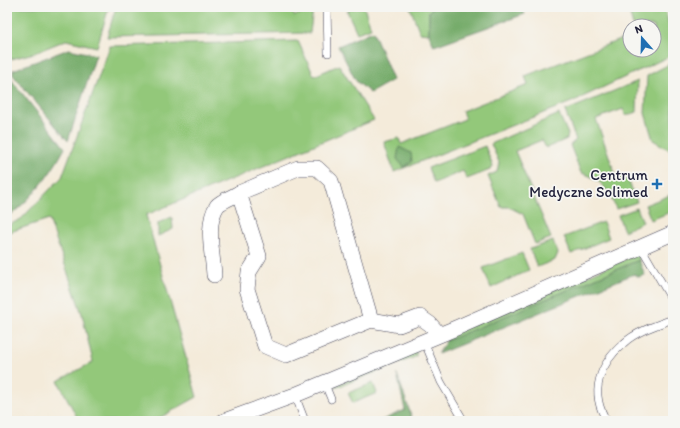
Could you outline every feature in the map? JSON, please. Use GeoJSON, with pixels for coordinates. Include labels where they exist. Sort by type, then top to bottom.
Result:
{"type":"FeatureCollection","features":[{"type":"Feature","properties":{"kind":"street"},"geometry":{"type":"LineString","coordinates":[[214,275],[211,230],[213,216],[218,205],[239,193],[298,168],[317,168],[331,181],[371,320]]}},
{"type":"Feature","properties":{"kind":"street"},"geometry":{"type":"LineString","coordinates":[[239,193],[259,256],[249,272],[247,289],[265,346],[286,356],[371,320],[399,325],[420,317],[430,324],[439,334]]}},
{"type":"Feature","properties":{"kind":"street"},"geometry":{"type":"LineString","coordinates":[[224,421],[295,395],[424,341],[673,233]]}},
{"type":"Feature","properties":{"kind":"lane"},"geometry":{"type":"LineString","coordinates":[[327,7],[328,53]]}},
{"type":"Feature","properties":{"kind":"lane"},"geometry":{"type":"LineString","coordinates":[[641,247],[673,302]]}},
{"type":"Feature","properties":{"kind":"lane"},"geometry":{"type":"LineString","coordinates":[[607,421],[600,410],[597,385],[604,364],[624,342],[653,326],[673,319]]}},
{"type":"Feature","properties":{"kind":"lane"},"geometry":{"type":"LineString","coordinates":[[424,341],[441,382],[464,421]]}},
{"type":"Feature","properties":{"kind":"lane"},"geometry":{"type":"LineString","coordinates":[[324,382],[331,399]]}},
{"type":"Feature","properties":{"kind":"lane"},"geometry":{"type":"LineString","coordinates":[[295,395],[305,421]]}},
{"type":"Feature","properties":{"kind":"green space"},"geometry":{"type":"Polygon","coordinates":[[[7,7],[109,7],[97,47],[66,40],[34,53],[8,60],[7,7]]]}},
{"type":"Feature","properties":{"kind":"green space"},"geometry":{"type":"Polygon","coordinates":[[[116,7],[291,7],[294,16],[313,9],[310,33],[107,37],[116,7]]]}},
{"type":"Feature","properties":{"kind":"green space"},"geometry":{"type":"Polygon","coordinates":[[[356,7],[364,7],[371,28],[357,33],[347,11],[356,7]]]}},
{"type":"Feature","properties":{"kind":"green space"},"geometry":{"type":"Polygon","coordinates":[[[410,7],[434,7],[429,11],[429,34],[420,33],[410,7]]]}},
{"type":"Feature","properties":{"kind":"green space"},"geometry":{"type":"Polygon","coordinates":[[[434,7],[522,7],[525,14],[434,46],[429,34],[429,11],[434,7]]]}},
{"type":"Feature","properties":{"kind":"green space"},"geometry":{"type":"Polygon","coordinates":[[[628,7],[664,7],[673,39],[672,55],[574,101],[394,172],[384,142],[399,138],[401,144],[465,119],[462,111],[528,85],[525,76],[622,39],[622,58],[662,58],[662,18],[631,18],[628,7]]]}},
{"type":"Feature","properties":{"kind":"green space"},"geometry":{"type":"Polygon","coordinates":[[[373,31],[393,80],[370,93],[356,81],[338,46],[373,31]]]}},
{"type":"Feature","properties":{"kind":"green space"},"geometry":{"type":"Polygon","coordinates":[[[298,41],[314,76],[339,65],[374,120],[146,215],[197,397],[154,421],[79,421],[58,381],[93,362],[82,314],[49,219],[7,233],[7,226],[21,219],[62,177],[110,46],[298,41]]]}},
{"type":"Feature","properties":{"kind":"green space"},"geometry":{"type":"Polygon","coordinates":[[[69,49],[96,55],[68,141],[13,75],[13,70],[69,49]]]}},
{"type":"Feature","properties":{"kind":"green space"},"geometry":{"type":"Polygon","coordinates":[[[673,62],[673,152],[653,140],[645,113],[647,76],[673,62]]]}},
{"type":"Feature","properties":{"kind":"green space"},"geometry":{"type":"Polygon","coordinates":[[[7,74],[65,148],[42,184],[12,214],[7,199],[7,74]]]}},
{"type":"Feature","properties":{"kind":"green space"},"geometry":{"type":"Polygon","coordinates":[[[638,81],[637,112],[626,116],[623,109],[596,119],[617,179],[626,175],[637,202],[616,209],[603,186],[594,178],[581,173],[570,145],[576,140],[565,111],[638,81]]]}},
{"type":"Feature","properties":{"kind":"green space"},"geometry":{"type":"Polygon","coordinates":[[[559,114],[568,134],[567,139],[546,148],[542,140],[515,151],[551,238],[535,244],[523,214],[509,207],[501,207],[488,176],[497,172],[499,162],[491,144],[559,114]]]}},
{"type":"Feature","properties":{"kind":"green space"},"geometry":{"type":"Polygon","coordinates":[[[485,146],[493,167],[490,170],[467,179],[463,171],[434,183],[428,168],[485,146]]]}},
{"type":"Feature","properties":{"kind":"green space"},"geometry":{"type":"Polygon","coordinates":[[[399,147],[411,153],[412,162],[404,167],[397,159],[399,147]]]}},
{"type":"Feature","properties":{"kind":"green space"},"geometry":{"type":"Polygon","coordinates":[[[673,194],[673,211],[651,220],[645,205],[673,194]]]}},
{"type":"Feature","properties":{"kind":"green space"},"geometry":{"type":"Polygon","coordinates":[[[637,208],[643,222],[624,231],[618,215],[637,208]]]}},
{"type":"Feature","properties":{"kind":"green space"},"geometry":{"type":"Polygon","coordinates":[[[172,217],[173,229],[158,236],[158,223],[172,217]]]}},
{"type":"Feature","properties":{"kind":"green space"},"geometry":{"type":"Polygon","coordinates":[[[603,222],[609,238],[571,254],[564,237],[603,222]]]}},
{"type":"Feature","properties":{"kind":"green space"},"geometry":{"type":"Polygon","coordinates":[[[553,241],[558,253],[555,260],[537,267],[530,249],[553,241]]]}},
{"type":"Feature","properties":{"kind":"green space"},"geometry":{"type":"Polygon","coordinates":[[[522,253],[529,270],[491,288],[483,268],[522,253]]]}},
{"type":"Feature","properties":{"kind":"green space"},"geometry":{"type":"Polygon","coordinates":[[[638,254],[639,260],[446,341],[449,335],[638,254]]]}},
{"type":"Feature","properties":{"kind":"green space"},"geometry":{"type":"Polygon","coordinates":[[[639,260],[645,275],[639,277],[634,274],[438,354],[446,341],[639,260]]]}},
{"type":"Feature","properties":{"kind":"green space"},"geometry":{"type":"Polygon","coordinates":[[[416,351],[416,356],[413,358],[335,388],[336,385],[416,351]]]}},
{"type":"Feature","properties":{"kind":"green space"},"geometry":{"type":"Polygon","coordinates":[[[397,374],[413,421],[380,421],[405,410],[397,374]]]}},
{"type":"Feature","properties":{"kind":"green space"},"geometry":{"type":"Polygon","coordinates":[[[373,383],[377,393],[353,403],[348,393],[373,383]]]}},
{"type":"Feature","properties":{"kind":"place","name":"Centrum Medyczne Solimed"},"geometry":{"type":"Point","coordinates":[657,184]}}]}
